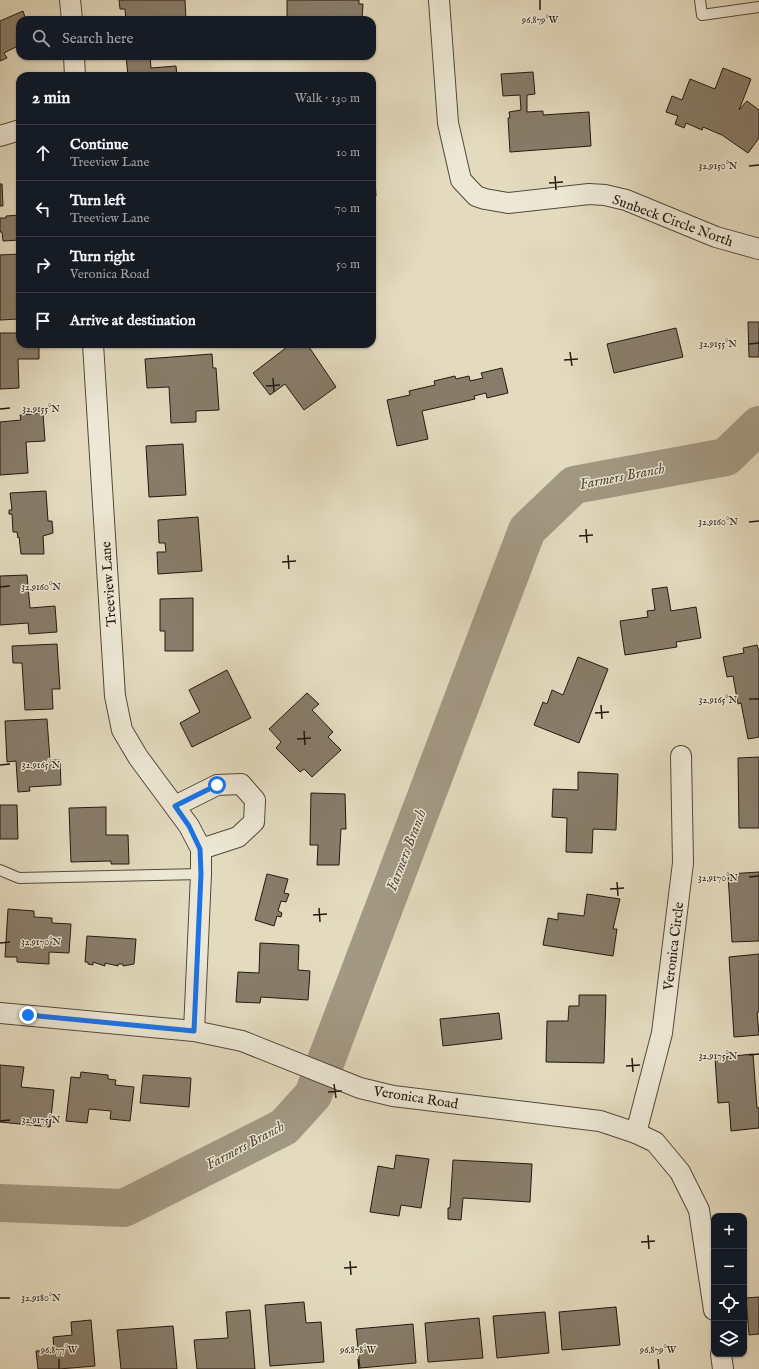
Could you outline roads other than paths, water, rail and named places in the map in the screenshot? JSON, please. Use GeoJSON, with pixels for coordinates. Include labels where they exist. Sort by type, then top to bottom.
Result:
{"type":"FeatureCollection","features":[{"type":"Feature","properties":{"kind":"street"},"geometry":{"type":"LineString","coordinates":[[70,0],[72,16]]}},
{"type":"Feature","properties":{"kind":"street","name":"Sunbeck Circle North"},"geometry":{"type":"LineString","coordinates":[[439,0],[448,123],[461,180],[476,196],[508,203],[590,194],[605,195],[626,200],[716,237],[759,249]]}},
{"type":"Feature","properties":{"kind":"street"},"geometry":{"type":"LineString","coordinates":[[74,60],[75,72]]}},
{"type":"Feature","properties":{"kind":"street"},"geometry":{"type":"LineString","coordinates":[[0,136],[16,131]]}},
{"type":"Feature","properties":{"kind":"street","name":"Treeview Lane"},"geometry":{"type":"LineString","coordinates":[[93,348],[115,696],[122,730],[138,757],[189,826],[200,849],[201,874],[194,1031]]}},
{"type":"Feature","properties":{"kind":"street","name":"Veronica Circle"},"geometry":{"type":"LineString","coordinates":[[636,1133],[662,1033],[683,863],[681,756]]}},
{"type":"Feature","properties":{"kind":"street"},"geometry":{"type":"LineString","coordinates":[[175,806],[217,785],[241,784],[255,800],[254,822],[238,836],[200,849]]}},
{"type":"Feature","properties":{"kind":"street","name":"Veronica Road"},"geometry":{"type":"LineString","coordinates":[[0,1013],[194,1031],[242,1041],[360,1088],[393,1096],[600,1121],[636,1133],[655,1142],[680,1172],[699,1210],[711,1290]]}},
{"type":"Feature","properties":{"kind":"street"},"geometry":{"type":"LineString","coordinates":[[721,1357],[723,1369]]}},
{"type":"Feature","properties":{"kind":"lane"},"geometry":{"type":"LineString","coordinates":[[700,0],[702,15],[758,5]]}},
{"type":"Feature","properties":{"kind":"lane"},"geometry":{"type":"LineString","coordinates":[[0,870],[19,878],[201,874]]}},
{"type":"Feature","properties":{"kind":"waterway","name":"Farmers Branch"},"geometry":{"type":"LineString","coordinates":[[0,1203],[124,1208],[284,1127],[313,1095],[527,530],[574,485],[726,457],[759,425]]}}]}
